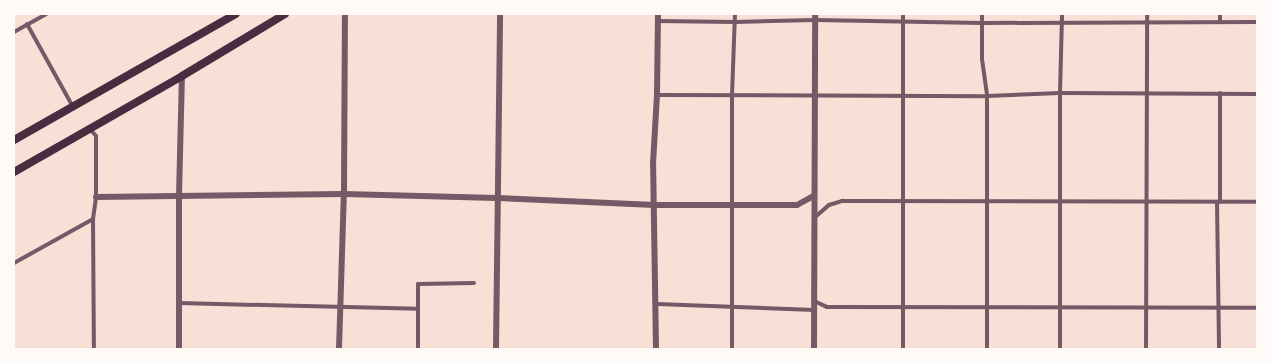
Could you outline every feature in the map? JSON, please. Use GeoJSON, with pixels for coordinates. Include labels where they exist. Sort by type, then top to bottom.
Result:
{"type":"FeatureCollection","features":[{"type":"Feature","properties":{"kind":"main road"},"geometry":{"type":"LineString","coordinates":[[14,140],[236,14]]}},
{"type":"Feature","properties":{"kind":"main road"},"geometry":{"type":"LineString","coordinates":[[14,172],[182,76],[285,14]]}},
{"type":"Feature","properties":{"kind":"street"},"geometry":{"type":"LineString","coordinates":[[14,32],[46,14]]}},
{"type":"Feature","properties":{"kind":"street"},"geometry":{"type":"LineString","coordinates":[[339,349],[339,309],[344,194],[345,14]]}},
{"type":"Feature","properties":{"kind":"street"},"geometry":{"type":"LineString","coordinates":[[496,349],[500,14]]}},
{"type":"Feature","properties":{"kind":"street"},"geometry":{"type":"LineString","coordinates":[[656,349],[657,304],[655,205],[652,164],[657,95],[658,14]]}},
{"type":"Feature","properties":{"kind":"street"},"geometry":{"type":"LineString","coordinates":[[732,349],[732,95],[735,14]]}},
{"type":"Feature","properties":{"kind":"street"},"geometry":{"type":"LineString","coordinates":[[903,14],[903,349]]}},
{"type":"Feature","properties":{"kind":"street"},"geometry":{"type":"LineString","coordinates":[[982,14],[982,58],[987,96],[987,349]]}},
{"type":"Feature","properties":{"kind":"street"},"geometry":{"type":"LineString","coordinates":[[1060,349],[1060,93],[1062,14]]}},
{"type":"Feature","properties":{"kind":"street"},"geometry":{"type":"LineString","coordinates":[[1146,349],[1147,14]]}},
{"type":"Feature","properties":{"kind":"street"},"geometry":{"type":"LineString","coordinates":[[1220,14],[1220,22]]}},
{"type":"Feature","properties":{"kind":"street"},"geometry":{"type":"LineString","coordinates":[[657,21],[735,22],[815,17],[903,22],[982,23],[1257,22]]}},
{"type":"Feature","properties":{"kind":"street"},"geometry":{"type":"LineString","coordinates":[[814,349],[813,196],[815,17]]}},
{"type":"Feature","properties":{"kind":"street"},"geometry":{"type":"LineString","coordinates":[[27,24],[73,107]]}},
{"type":"Feature","properties":{"kind":"street"},"geometry":{"type":"LineString","coordinates":[[179,349],[179,196],[182,76]]}},
{"type":"Feature","properties":{"kind":"street"},"geometry":{"type":"LineString","coordinates":[[657,95],[987,96],[1060,93],[1257,94]]}},
{"type":"Feature","properties":{"kind":"street"},"geometry":{"type":"LineString","coordinates":[[1219,349],[1220,93]]}},
{"type":"Feature","properties":{"kind":"street"},"geometry":{"type":"LineString","coordinates":[[90,128],[96,136],[96,197],[94,219],[94,349]]}},
{"type":"Feature","properties":{"kind":"street"},"geometry":{"type":"LineString","coordinates":[[96,197],[344,194],[497,198],[655,205],[797,205],[813,196]]}},
{"type":"Feature","properties":{"kind":"street"},"geometry":{"type":"LineString","coordinates":[[814,219],[829,205],[842,201],[1257,202]]}},
{"type":"Feature","properties":{"kind":"street"},"geometry":{"type":"LineString","coordinates":[[14,263],[94,219]]}},
{"type":"Feature","properties":{"kind":"street"},"geometry":{"type":"LineString","coordinates":[[418,349],[418,284],[474,283]]}},
{"type":"Feature","properties":{"kind":"street"},"geometry":{"type":"LineString","coordinates":[[814,301],[827,307],[987,306],[1257,308]]}},
{"type":"Feature","properties":{"kind":"street"},"geometry":{"type":"LineString","coordinates":[[179,303],[339,309],[418,309]]}},
{"type":"Feature","properties":{"kind":"street"},"geometry":{"type":"LineString","coordinates":[[657,304],[814,310]]}}]}
